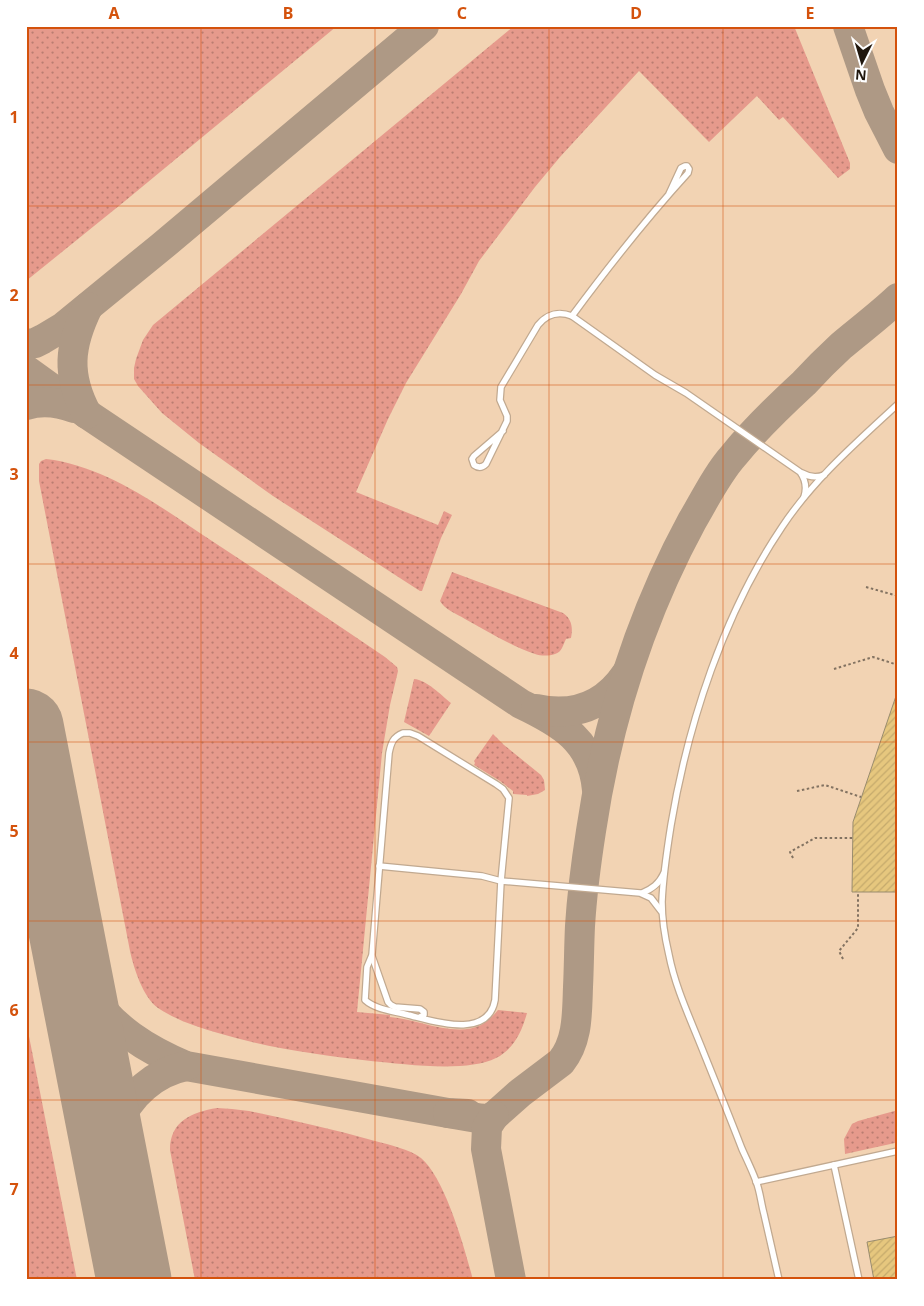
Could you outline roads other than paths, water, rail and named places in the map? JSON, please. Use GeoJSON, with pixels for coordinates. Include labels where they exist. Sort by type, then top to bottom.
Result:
{"type":"FeatureCollection","features":[{"type":"Feature","properties":{"kind":"lane"},"geometry":{"type":"LineString","coordinates":[[572,316],[613,260],[688,173],[688,166],[681,168],[669,194]]}},
{"type":"Feature","properties":{"kind":"lane"},"geometry":{"type":"LineString","coordinates":[[503,431],[474,456],[472,459],[474,465],[480,467],[486,464],[503,431],[508,420],[500,400],[501,387],[504,382],[542,320],[554,314],[566,314],[572,316],[655,375],[686,393],[800,472],[813,477],[825,474]]}},
{"type":"Feature","properties":{"kind":"lane"},"geometry":{"type":"LineString","coordinates":[[779,1280],[756,1182],[687,1012],[669,958],[662,900],[665,869],[674,807],[697,714],[730,624],[751,580],[783,525],[803,500],[825,474],[898,404]]}},
{"type":"Feature","properties":{"kind":"lane"},"geometry":{"type":"LineString","coordinates":[[800,472],[804,477],[806,490],[803,500]]}},
{"type":"Feature","properties":{"kind":"lane"},"geometry":{"type":"LineString","coordinates":[[410,733],[418,736],[496,784],[506,793],[509,798],[501,881],[495,1000],[493,1008],[483,1019],[470,1025],[442,1023],[382,1008],[365,1000],[367,967],[372,955],[379,866],[391,744],[398,735],[410,733]]}},
{"type":"Feature","properties":{"kind":"lane"},"geometry":{"type":"LineString","coordinates":[[379,866],[482,876],[501,881],[640,893],[652,898],[663,915]]}},
{"type":"Feature","properties":{"kind":"lane"},"geometry":{"type":"LineString","coordinates":[[640,893],[650,890],[655,886],[665,869]]}},
{"type":"Feature","properties":{"kind":"lane"},"geometry":{"type":"LineString","coordinates":[[372,955],[388,1002],[395,1007],[420,1009],[424,1012],[424,1015],[420,1018]]}},
{"type":"Feature","properties":{"kind":"lane"},"geometry":{"type":"LineString","coordinates":[[756,1182],[898,1151]]}},
{"type":"Feature","properties":{"kind":"lane"},"geometry":{"type":"LineString","coordinates":[[834,1165],[859,1280]]}}]}
